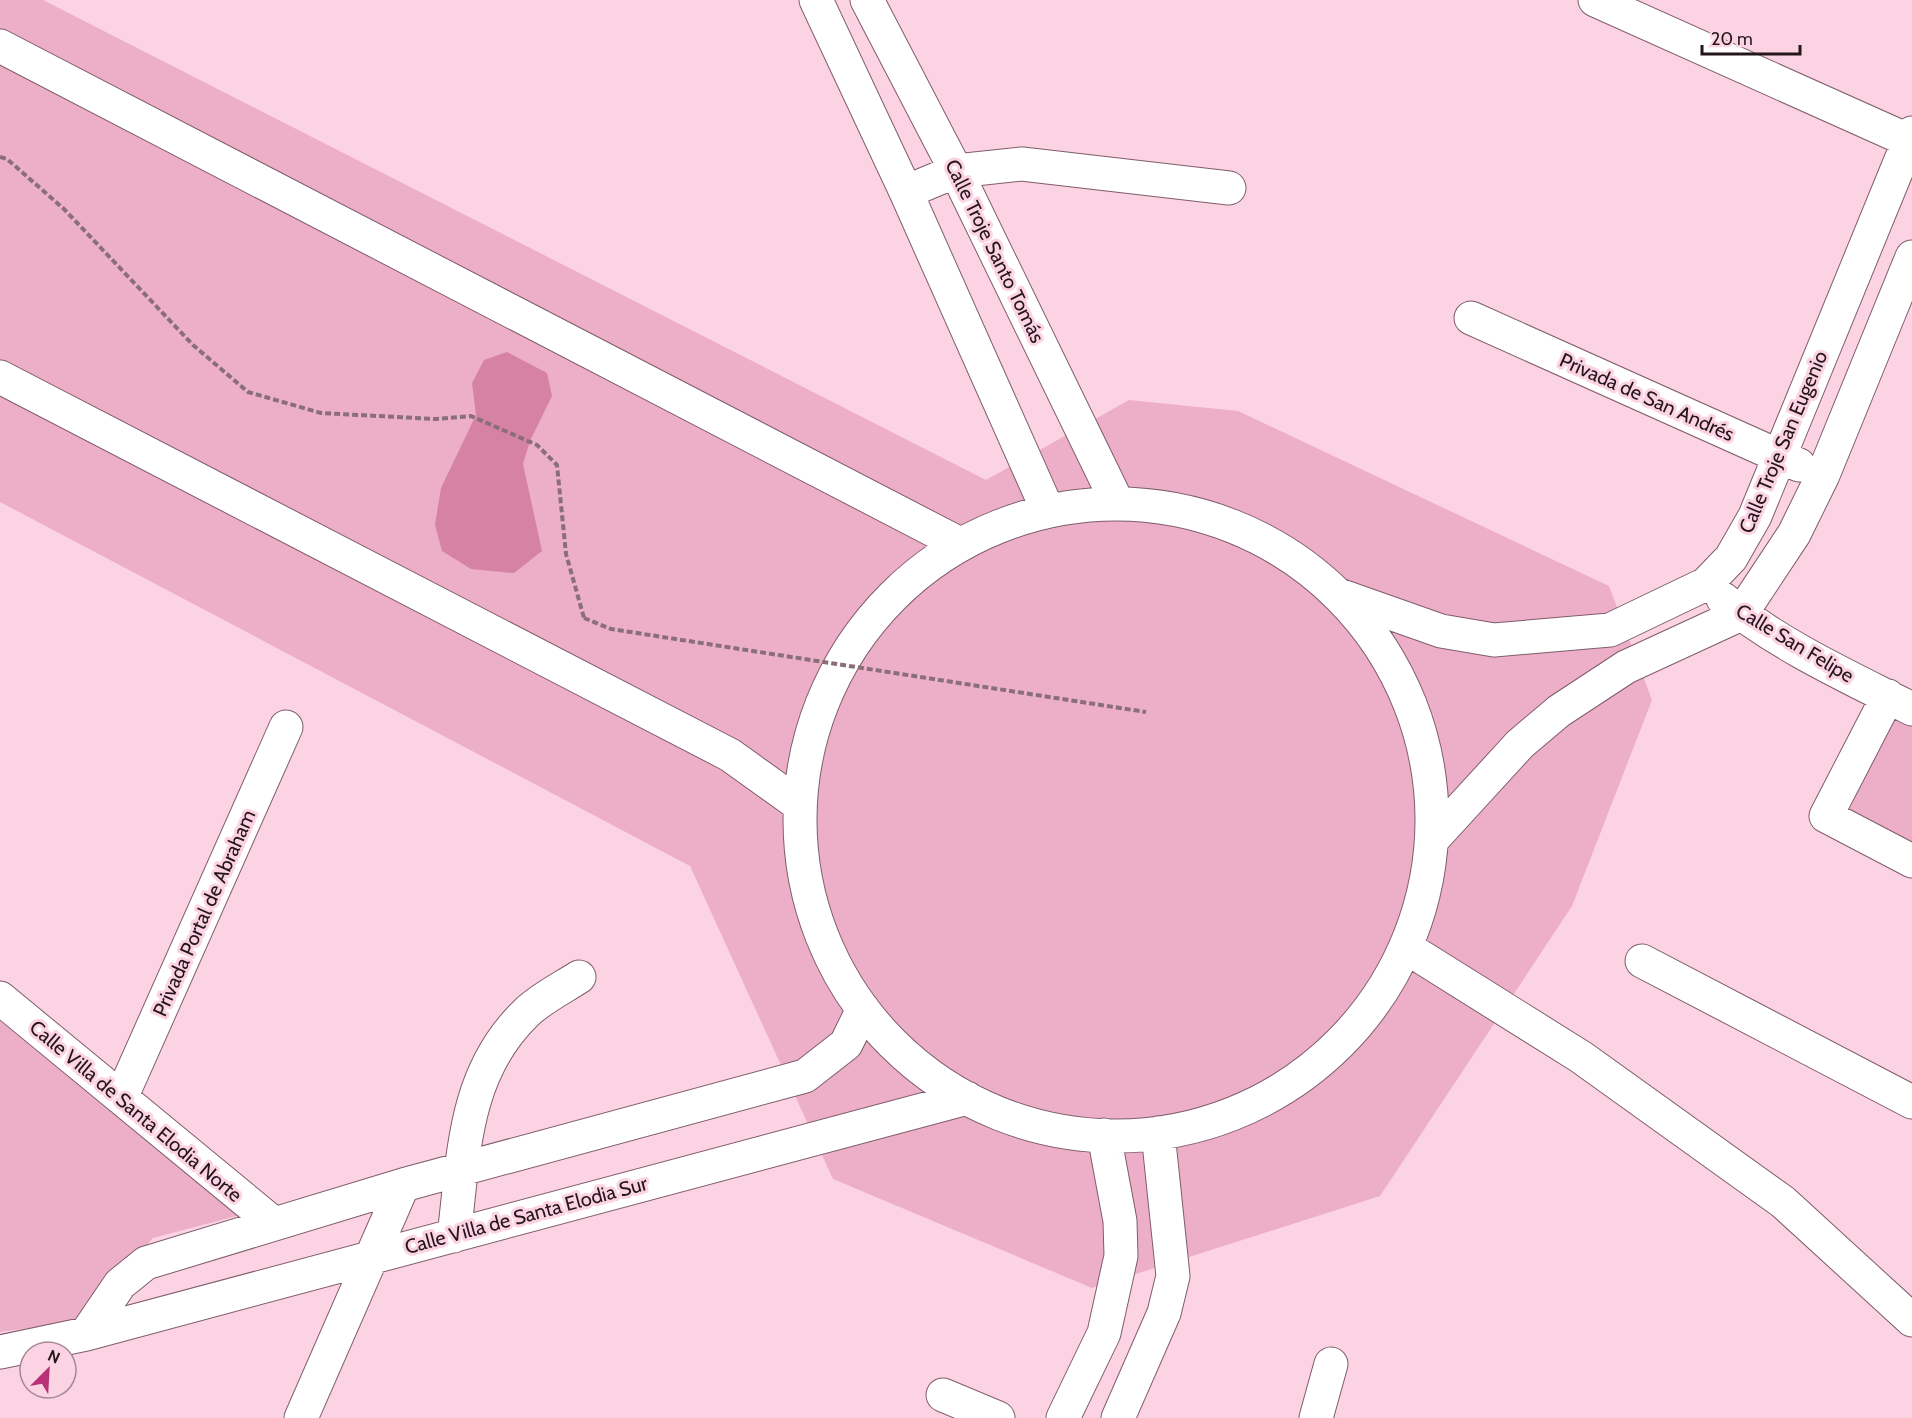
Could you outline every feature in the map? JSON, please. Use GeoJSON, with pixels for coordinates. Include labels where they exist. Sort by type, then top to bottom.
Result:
{"type":"FeatureCollection","features":[{"type":"Feature","properties":{"kind":"street"},"geometry":{"type":"LineString","coordinates":[[816,0],[906,192],[1048,511]]}},
{"type":"Feature","properties":{"kind":"street","name":"Calle Troje Santo Tomás"},"geometry":{"type":"LineString","coordinates":[[867,0],[956,171],[1118,504]]}},
{"type":"Feature","properties":{"kind":"street"},"geometry":{"type":"LineString","coordinates":[[1595,0],[1911,139]]}},
{"type":"Feature","properties":{"kind":"street"},"geometry":{"type":"LineString","coordinates":[[0,46],[960,544]]}},
{"type":"Feature","properties":{"kind":"street","name":"Calle Troje San Eugenio"},"geometry":{"type":"LineString","coordinates":[[1337,594],[1441,631],[1494,640],[1610,630],[1706,584],[1731,558],[1755,516],[1911,139]]}},
{"type":"Feature","properties":{"kind":"street"},"geometry":{"type":"LineString","coordinates":[[906,192],[956,171],[1022,165],[1229,188]]}},
{"type":"Feature","properties":{"kind":"street"},"geometry":{"type":"LineString","coordinates":[[1432,840],[1520,744],[1558,711],[1626,667],[1741,614],[1794,534],[1822,475],[1912,257]]}},
{"type":"Feature","properties":{"kind":"street","name":"Privada de San Andrés"},"geometry":{"type":"LineString","coordinates":[[1471,318],[1822,475]]}},
{"type":"Feature","properties":{"kind":"street"},"geometry":{"type":"LineString","coordinates":[[0,377],[730,755],[797,803]]}},
{"type":"Feature","properties":{"kind":"street"},"geometry":{"type":"LineString","coordinates":[[1118,504],[1179,510],[1236,528],[1290,556],[1337,594],[1372,636],[1400,682],[1420,733],[1431,786],[1432,840],[1422,902],[1407,948],[1374,1004],[1340,1044],[1301,1077],[1257,1103],[1209,1122],[1158,1133],[1104,1135],[1034,1124],[967,1098],[928,1073],[893,1044],[863,1009],[831,957],[810,900],[797,803],[811,732],[828,686],[852,644],[882,605],[918,572],[960,544],[1002,524],[1048,511],[1118,504]]}},
{"type":"Feature","properties":{"kind":"street","name":"Calle San Felipe"},"geometry":{"type":"LineString","coordinates":[[1706,584],[1741,614],[1811,656],[1900,703],[1826,816],[1912,861]]}},
{"type":"Feature","properties":{"kind":"street"},"geometry":{"type":"LineString","coordinates":[[1610,630],[1626,667]]}},
{"type":"Feature","properties":{"kind":"street","name":"Privada Portal de Abraham"},"geometry":{"type":"LineString","coordinates":[[121,1098],[286,727]]}},
{"type":"Feature","properties":{"kind":"street"},"geometry":{"type":"LineString","coordinates":[[1407,948],[1581,1057],[1783,1202],[1912,1320]]}},
{"type":"Feature","properties":{"kind":"street"},"geometry":{"type":"LineString","coordinates":[[1642,961],[1912,1102]]}},
{"type":"Feature","properties":{"kind":"street"},"geometry":{"type":"LineString","coordinates":[[453,1236],[470,1110],[485,1069],[503,1038],[527,1011],[579,977]]}},
{"type":"Feature","properties":{"kind":"street","name":"Calle Villa de Santa Elodia Norte"},"geometry":{"type":"LineString","coordinates":[[0,998],[273,1223]]}},
{"type":"Feature","properties":{"kind":"street"},"geometry":{"type":"LineString","coordinates":[[86,1334],[120,1284],[146,1263],[403,1185],[805,1076],[846,1044],[863,1009]]}},
{"type":"Feature","properties":{"kind":"street","name":"Calle Villa de Santa Elodia Sur"},"geometry":{"type":"LineString","coordinates":[[0,1352],[86,1334],[967,1098]]}},
{"type":"Feature","properties":{"kind":"street"},"geometry":{"type":"LineString","coordinates":[[1118,1418],[1164,1313],[1173,1276],[1158,1133]]}},
{"type":"Feature","properties":{"kind":"street"},"geometry":{"type":"LineString","coordinates":[[1063,1418],[1104,1333],[1121,1256],[1120,1221],[1104,1135]]}},
{"type":"Feature","properties":{"kind":"street"},"geometry":{"type":"LineString","coordinates":[[310,1414],[403,1185]]}},
{"type":"Feature","properties":{"kind":"street"},"geometry":{"type":"LineString","coordinates":[[1316,1418],[1330,1364]]}},
{"type":"Feature","properties":{"kind":"street"},"geometry":{"type":"LineString","coordinates":[[943,1395],[998,1418]]}},
{"type":"Feature","properties":{"kind":"path"},"geometry":{"type":"LineString","coordinates":[[0,157],[7,159],[64,209],[193,345],[248,392],[321,413],[435,419],[471,416],[537,446],[557,465],[566,554],[584,618],[610,629],[1146,712]]}},
{"type":"Feature","properties":{"kind":"shaded area"},"geometry":{"type":"Polygon","coordinates":[[[0,0],[43,0],[986,480],[1129,400],[1238,411],[1609,586],[1652,700],[1572,906],[1380,1196],[1092,1288],[833,1179],[690,866],[0,502],[0,0]]]}},
{"type":"Feature","properties":{"kind":"shaded area"},"geometry":{"type":"Polygon","coordinates":[[[507,352],[547,373],[552,396],[530,441],[523,464],[542,551],[514,573],[471,569],[442,551],[435,525],[441,488],[476,415],[472,383],[484,360],[507,352]]]}},
{"type":"Feature","properties":{"kind":"shaded area"},"geometry":{"type":"Polygon","coordinates":[[[1893,712],[1912,721],[1912,843],[1849,811],[1893,712]]]}},
{"type":"Feature","properties":{"kind":"shaded area"},"geometry":{"type":"Polygon","coordinates":[[[0,1021],[237,1216],[153,1238],[80,1321],[0,1332],[0,1021]]]}}]}
